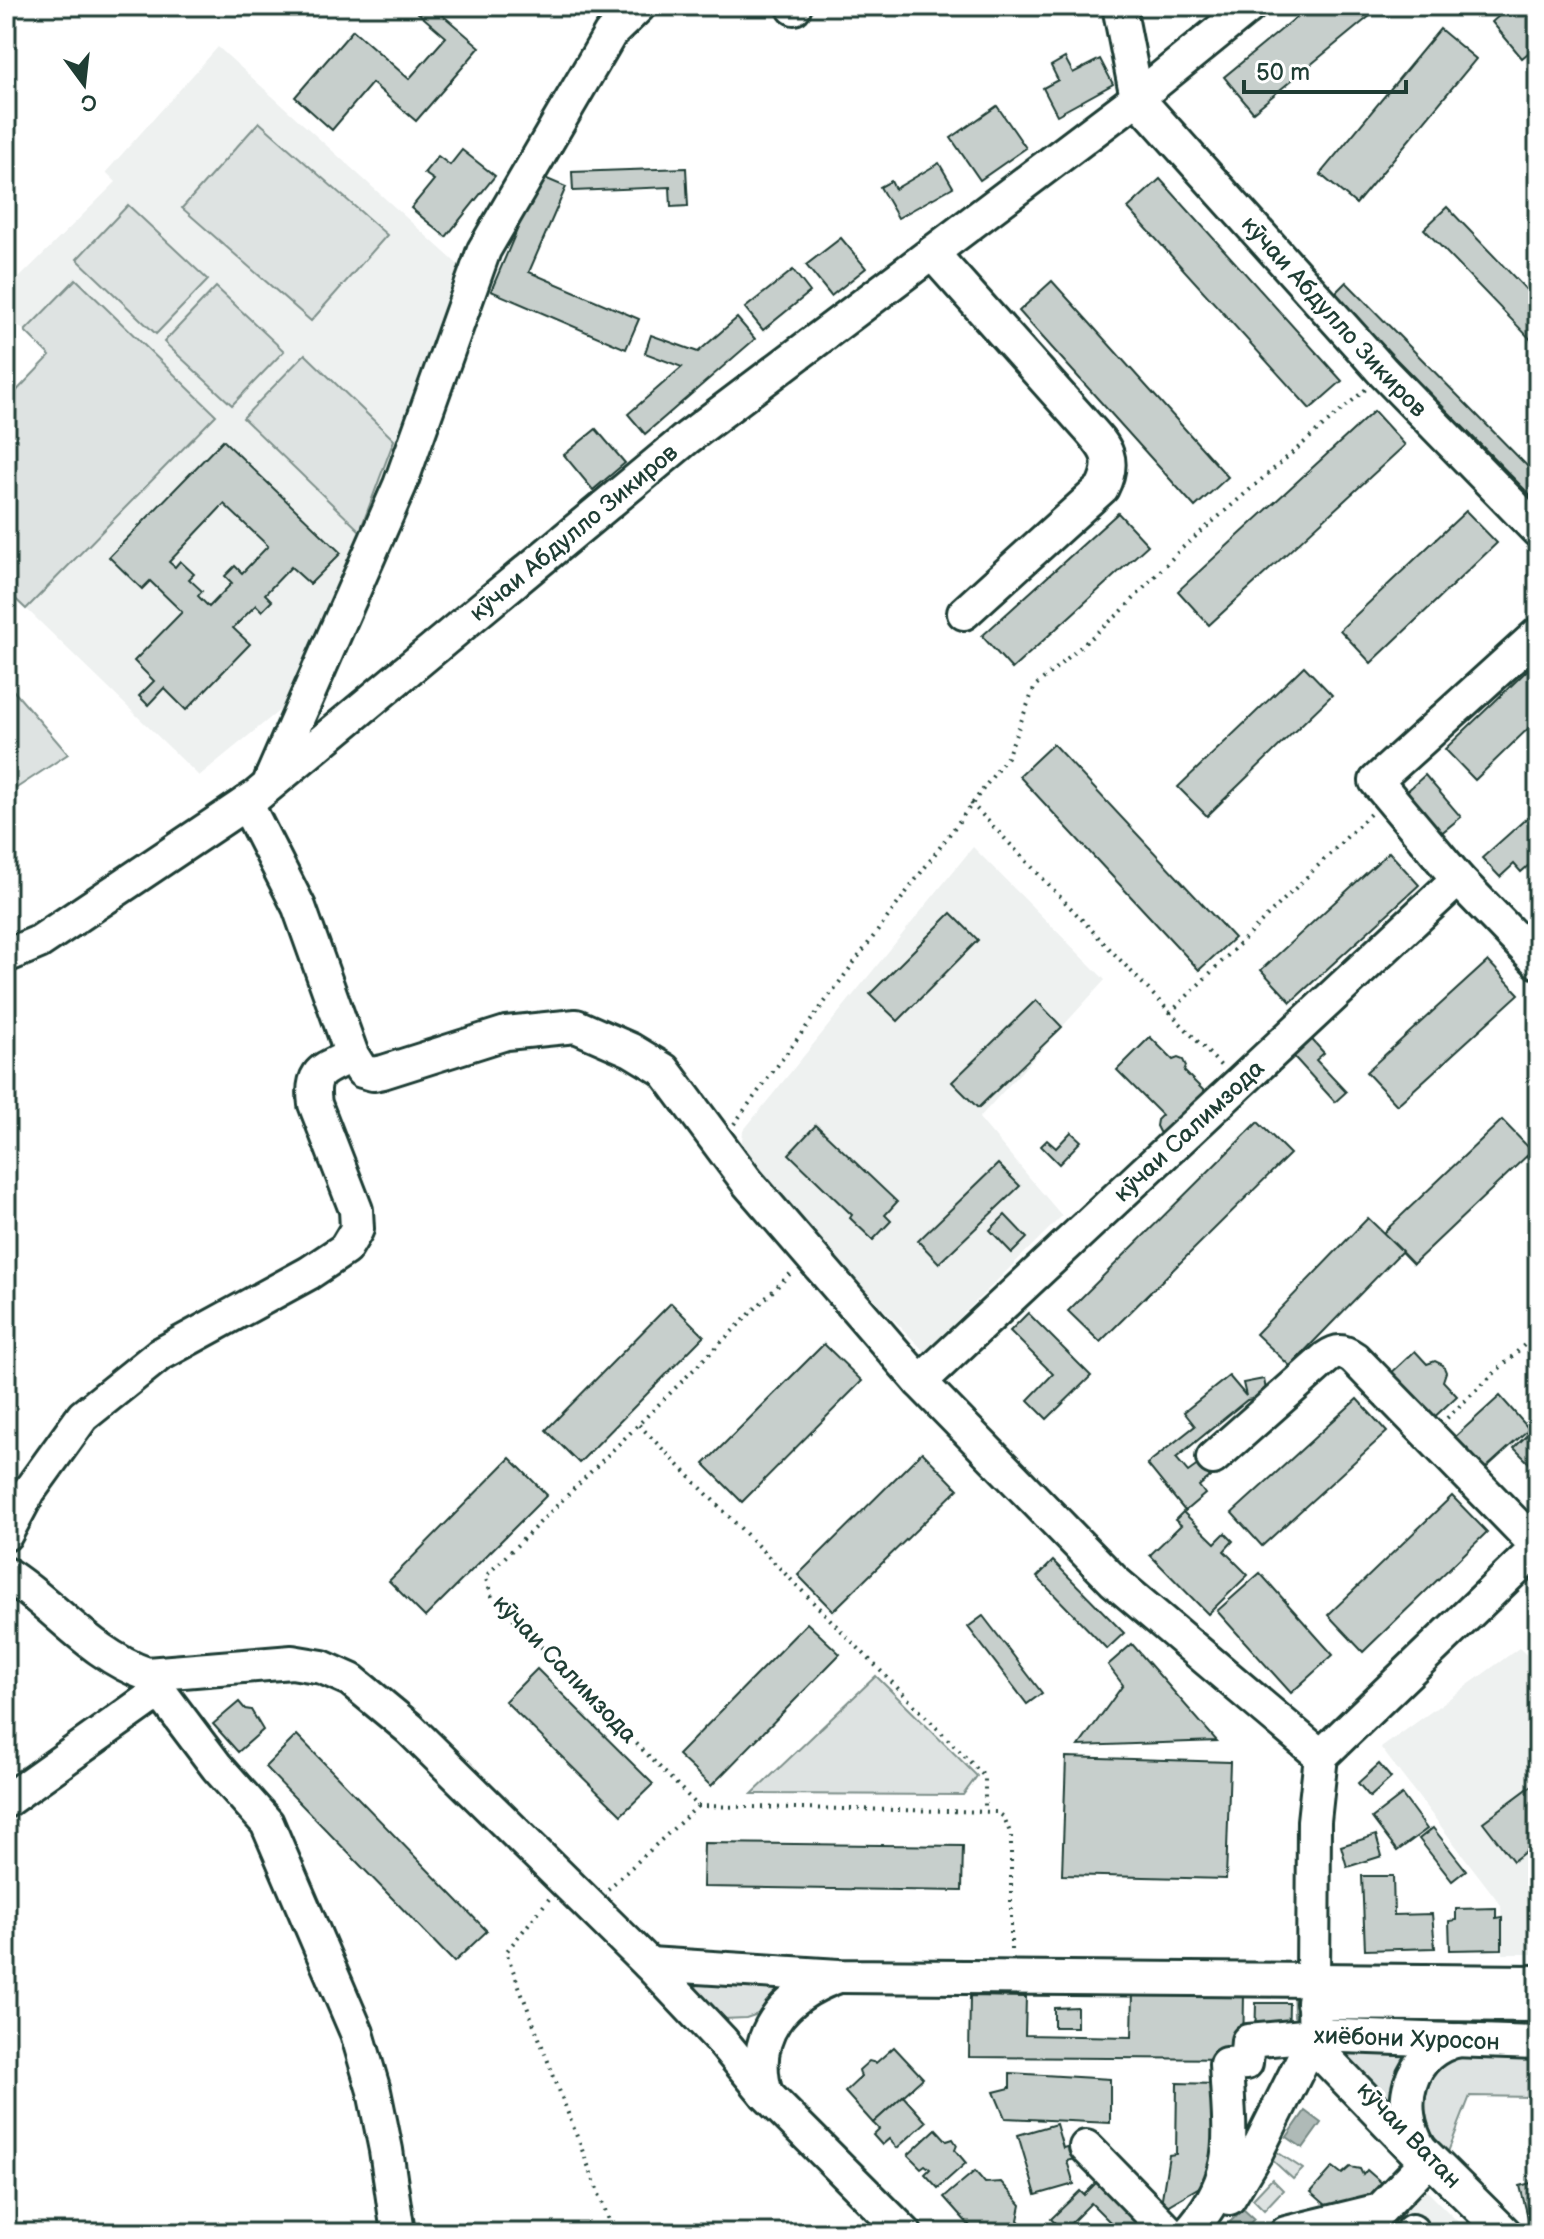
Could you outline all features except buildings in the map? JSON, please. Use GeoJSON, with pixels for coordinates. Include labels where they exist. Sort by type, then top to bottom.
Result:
{"type":"FeatureCollection","features":[{"type":"Feature","properties":{"kind":"street"},"geometry":{"type":"LineString","coordinates":[[639,6],[610,34],[484,250],[400,485],[257,795],[352,1055],[362,1071],[373,1074],[506,1033],[576,1026],[631,1050],[664,1070],[748,1183],[920,1382],[1114,1581],[1321,1756]]}},
{"type":"Feature","properties":{"kind":"street"},"geometry":{"type":"LineString","coordinates":[[1119,6],[1137,98]]}},
{"type":"Feature","properties":{"kind":"street","name":"кӯчаи Абдулло Зикиров"},"geometry":{"type":"LineString","coordinates":[[6,956],[39,942],[257,795],[687,438],[1137,98],[1250,6]]}},
{"type":"Feature","properties":{"kind":"street","name":"кӯчаи Абдулло Зикиров"},"geometry":{"type":"LineString","coordinates":[[1137,98],[1384,373],[1538,531]]}},
{"type":"Feature","properties":{"kind":"street"},"geometry":{"type":"LineString","coordinates":[[932,253],[1104,447],[1111,471],[1102,488],[964,613]]}},
{"type":"Feature","properties":{"kind":"street"},"geometry":{"type":"LineString","coordinates":[[1538,634],[1382,788],[1458,879],[1538,962]]}},
{"type":"Feature","properties":{"kind":"street","name":"кӯчаи Салимзода"},"geometry":{"type":"LineString","coordinates":[[920,1382],[1458,879]]}},
{"type":"Feature","properties":{"kind":"street"},"geometry":{"type":"LineString","coordinates":[[6,1534],[29,1491],[83,1416],[159,1355],[309,1273],[345,1249],[357,1229],[356,1210],[315,1104],[313,1086],[322,1071],[352,1055]]}},
{"type":"Feature","properties":{"kind":"street"},"geometry":{"type":"LineString","coordinates":[[1213,1458],[1326,1358],[1337,1352],[1345,1352],[1538,1547],[1321,1756],[1314,1821],[1313,1992]]}},
{"type":"Feature","properties":{"kind":"street"},"geometry":{"type":"LineString","coordinates":[[6,1574],[107,1655],[154,1682],[217,1767],[267,1823],[357,2033],[377,2105],[398,2233]]}},
{"type":"Feature","properties":{"kind":"street"},"geometry":{"type":"LineString","coordinates":[[6,1801],[154,1682],[260,1662],[292,1662],[322,1667],[351,1680],[409,1728],[649,1964],[766,2094],[905,2233]]}},
{"type":"Feature","properties":{"kind":"street"},"geometry":{"type":"LineString","coordinates":[[649,1964],[839,1976],[1011,1978],[1538,2005]]}},
{"type":"Feature","properties":{"kind":"street"},"geometry":{"type":"LineString","coordinates":[[697,2016],[690,1984],[698,1974],[715,1968]]}},
{"type":"Feature","properties":{"kind":"street"},"geometry":{"type":"LineString","coordinates":[[697,2016],[740,2030],[759,2024],[784,2010],[810,1988],[839,1976]]}},
{"type":"Feature","properties":{"kind":"street","name":"хиёбони Хуросон"},"geometry":{"type":"LineString","coordinates":[[1538,1982],[1313,1992],[1315,2035],[1467,2038],[1538,2043]]}},
{"type":"Feature","properties":{"kind":"street"},"geometry":{"type":"LineString","coordinates":[[766,2094],[760,2071],[762,2048],[770,2028],[784,2010]]}},
{"type":"Feature","properties":{"kind":"street"},"geometry":{"type":"LineString","coordinates":[[1204,2233],[1256,2153],[1315,2035]]}},
{"type":"Feature","properties":{"kind":"street","name":"кӯчаи Ватан"},"geometry":{"type":"LineString","coordinates":[[1315,2035],[1421,2151],[1505,2233]]}},
{"type":"Feature","properties":{"kind":"street"},"geometry":{"type":"LineString","coordinates":[[1188,2233],[1211,2204],[1229,2160],[1226,2064],[1246,2063],[1248,2041],[1304,2036],[1426,2162],[1380,2210],[1286,2233]]}},
{"type":"Feature","properties":{"kind":"street"},"geometry":{"type":"LineString","coordinates":[[1421,2151],[1408,2121],[1406,2098],[1409,2083],[1415,2069],[1436,2050],[1467,2038]]}},
{"type":"Feature","properties":{"kind":"street"},"geometry":{"type":"LineString","coordinates":[[1086,2147],[1170,2233]]}},
{"type":"Feature","properties":{"kind":"path"},"geometry":{"type":"LineString","coordinates":[[720,1146],[746,1105],[1007,757],[1035,686],[1121,612],[1180,550],[1384,373]]}},
{"type":"Feature","properties":{"kind":"path"},"geometry":{"type":"LineString","coordinates":[[1170,1013],[1382,788]]}},
{"type":"Feature","properties":{"kind":"path"},"geometry":{"type":"LineString","coordinates":[[971,803],[1239,1085]]}},
{"type":"Feature","properties":{"kind":"path","name":"кӯчаи Салимзода"},"geometry":{"type":"LineString","coordinates":[[698,1806],[492,1597],[487,1585],[488,1574],[809,1254]]}},
{"type":"Feature","properties":{"kind":"path"},"geometry":{"type":"LineString","coordinates":[[1428,1436],[1538,1332]]}},
{"type":"Feature","properties":{"kind":"path"},"geometry":{"type":"LineString","coordinates":[[639,1425],[985,1777],[985,1811]]}},
{"type":"Feature","properties":{"kind":"path"},"geometry":{"type":"LineString","coordinates":[[589,1907],[698,1806],[997,1812],[1004,1817],[1011,1835],[1011,1978]]}},
{"type":"Feature","properties":{"kind":"path"},"geometry":{"type":"LineString","coordinates":[[564,1880],[506,1952],[614,2233]]}},
{"type":"Feature","properties":{"kind":"shaded area"},"geometry":{"type":"Polygon","coordinates":[[[218,47],[465,271],[291,701],[199,776],[6,589],[6,402],[51,356],[6,314],[6,291],[116,182],[106,172],[218,47]]]}},
{"type":"Feature","properties":{"kind":"shaded area"},"geometry":{"type":"Polygon","coordinates":[[[259,122],[387,235],[311,321],[182,208],[259,122]]]}},
{"type":"Feature","properties":{"kind":"shaded area"},"geometry":{"type":"Polygon","coordinates":[[[128,205],[208,280],[156,334],[77,259],[128,205]]]}},
{"type":"Feature","properties":{"kind":"shaded area"},"geometry":{"type":"Polygon","coordinates":[[[76,279],[216,415],[26,609],[6,590],[6,402],[50,356],[25,331],[76,279]]]}},
{"type":"Feature","properties":{"kind":"shaded area"},"geometry":{"type":"Polygon","coordinates":[[[216,287],[284,351],[232,405],[164,342],[216,287]]]}},
{"type":"Feature","properties":{"kind":"shaded area"},"geometry":{"type":"Polygon","coordinates":[[[305,354],[394,440],[360,531],[243,418],[305,354]]]}},
{"type":"Feature","properties":{"kind":"shaded area"},"geometry":{"type":"Polygon","coordinates":[[[6,682],[68,754],[6,795],[6,682]]]}},
{"type":"Feature","properties":{"kind":"shaded area"},"geometry":{"type":"Polygon","coordinates":[[[973,847],[1105,980],[979,1118],[1062,1216],[925,1352],[740,1162],[743,1131],[973,847]]]}},
{"type":"Feature","properties":{"kind":"shaded area"},"geometry":{"type":"Polygon","coordinates":[[[1519,1648],[1530,1658],[1538,1653],[1538,1954],[1503,1954],[1501,1905],[1381,1748],[1519,1648]]]}},
{"type":"Feature","properties":{"kind":"shaded area"},"geometry":{"type":"Polygon","coordinates":[[[876,1676],[977,1776],[963,1795],[752,1794],[876,1676]]]}},
{"type":"Feature","properties":{"kind":"shaded area"},"geometry":{"type":"Polygon","coordinates":[[[820,1972],[770,2010],[746,2018],[723,2019],[705,2011],[694,1991],[700,1980],[820,1972]]]}},
{"type":"Feature","properties":{"kind":"shaded area"},"geometry":{"type":"Polygon","coordinates":[[[1293,1986],[1538,1991],[1538,2097],[1470,2096],[1446,2157],[1294,2016],[1293,1986]]]}},
{"type":"Feature","properties":{"kind":"shaded area"},"geometry":{"type":"Polygon","coordinates":[[[1305,2111],[1321,2123],[1303,2148],[1287,2137],[1305,2111]]]}},
{"type":"Feature","properties":{"kind":"shaded area"},"geometry":{"type":"Polygon","coordinates":[[[1277,2152],[1303,2169],[1293,2179],[1271,2159],[1277,2152]]]}},
{"type":"Feature","properties":{"kind":"shaded area"},"geometry":{"type":"Polygon","coordinates":[[[1272,2179],[1283,2190],[1264,2210],[1253,2199],[1272,2179]]]}},
{"type":"Feature","properties":{"kind":"shaded area"},"geometry":{"type":"Polygon","coordinates":[[[1418,2182],[1469,2233],[1330,2233],[1418,2182]]]}},
{"type":"Feature","properties":{"kind":"shaded area"},"geometry":{"type":"Polygon","coordinates":[[[1243,2209],[1254,2219],[1241,2233],[1227,2233],[1223,2229],[1243,2209]]]}}]}
